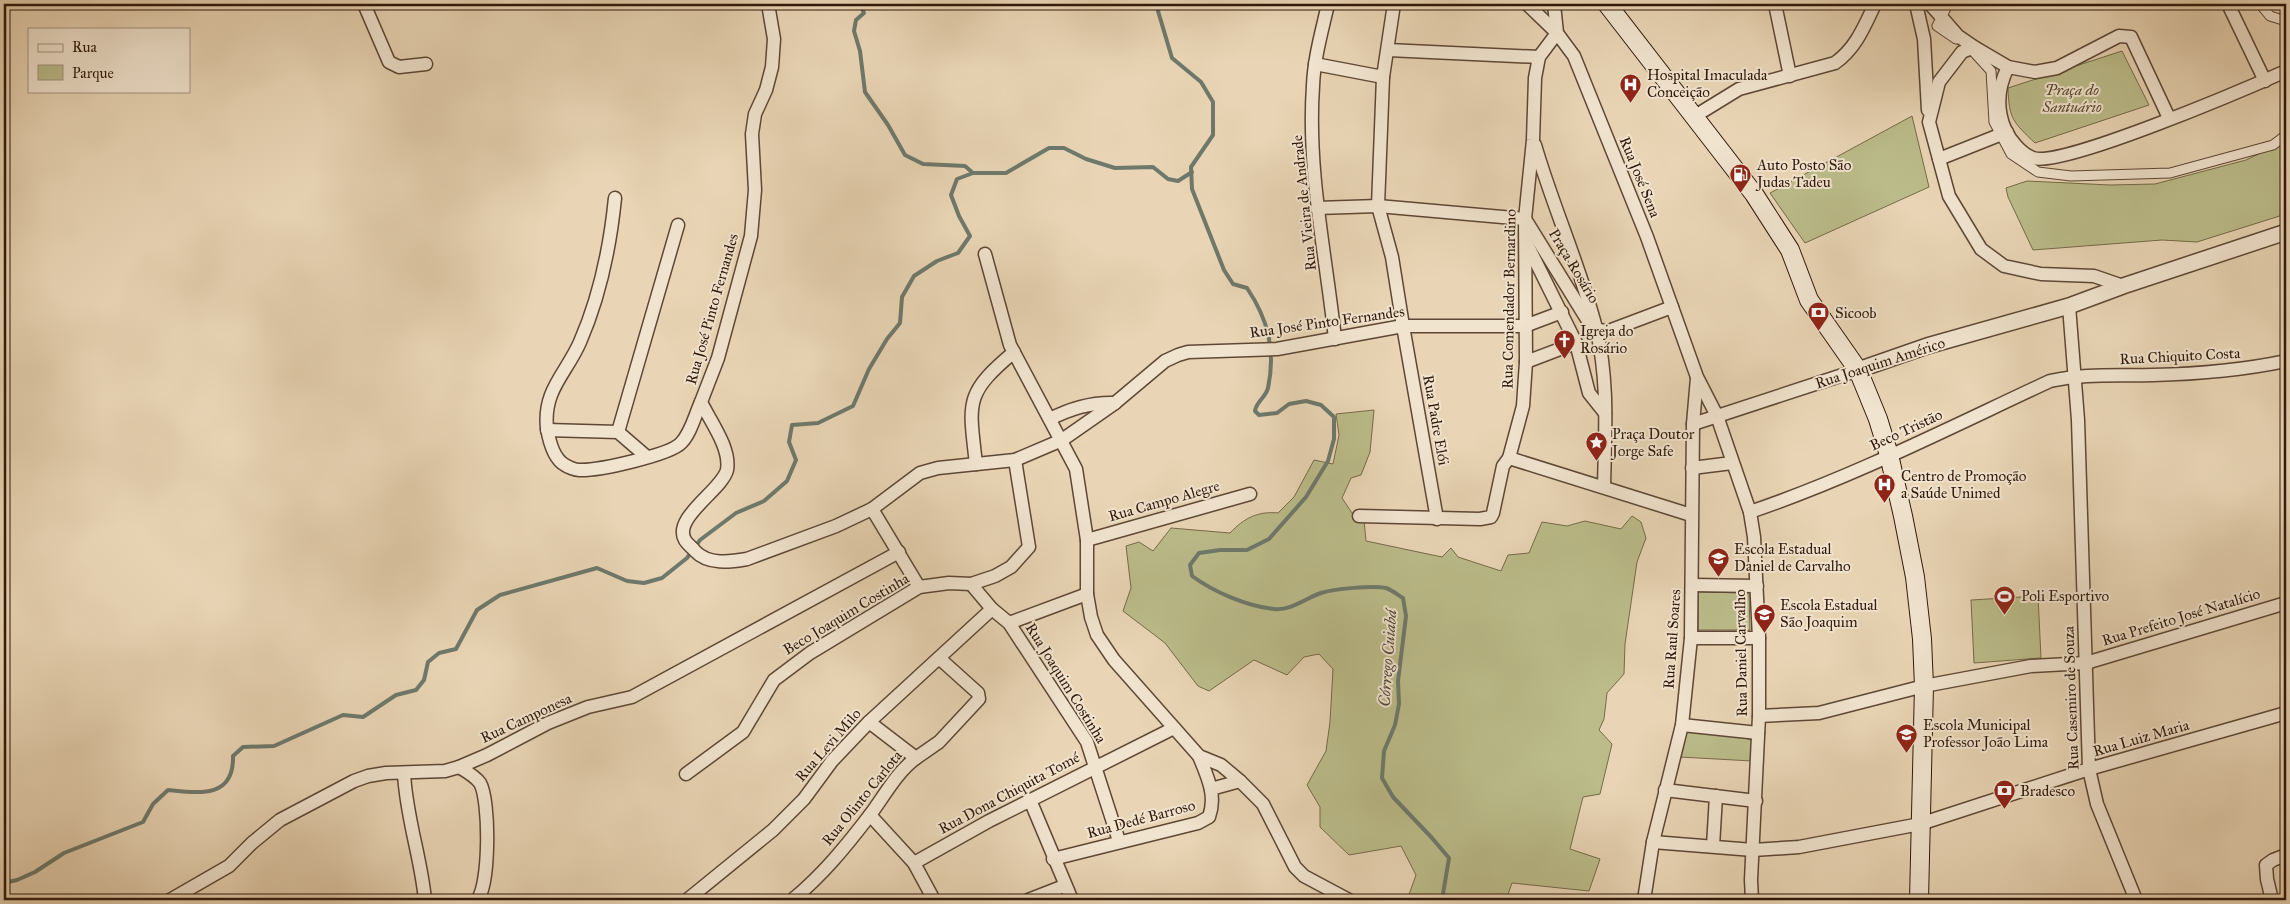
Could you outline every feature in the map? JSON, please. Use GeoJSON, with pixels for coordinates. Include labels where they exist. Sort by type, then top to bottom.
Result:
{"type":"FeatureCollection","features":[{"type":"Feature","properties":{"kind":"main road"},"geometry":{"type":"LineString","coordinates":[[1607,4],[1754,194],[1790,250],[1809,300],[1858,370],[1878,419],[1889,456],[1915,577],[1922,639],[1924,686],[1919,900]]}},
{"type":"Feature","properties":{"kind":"street"},"geometry":{"type":"LineString","coordinates":[[364,4],[390,62],[399,67],[426,64]]}},
{"type":"Feature","properties":{"kind":"street","name":"Rua José Pinto Fernandes"},"geometry":{"type":"LineString","coordinates":[[768,4],[774,39],[772,67],[766,90],[755,114],[752,134],[755,190],[751,236],[718,358],[701,402],[722,445],[727,462],[726,471],[722,480],[685,523],[684,539],[698,554],[719,562],[747,559],[836,526],[872,509],[920,473],[938,468],[1015,460],[1062,440],[1115,403],[1165,362],[1188,352],[1277,349],[1403,326],[1525,326]]}},
{"type":"Feature","properties":{"kind":"street","name":"Rua Vieira de Andrade"},"geometry":{"type":"LineString","coordinates":[[1328,4],[1315,64],[1312,132],[1317,208],[1335,339]]}},
{"type":"Feature","properties":{"kind":"street","name":"Rua Padre Elói"},"geometry":{"type":"LineString","coordinates":[[1394,4],[1383,77],[1378,206],[1392,257],[1437,519]]}},
{"type":"Feature","properties":{"kind":"street","name":"Rua José Sena"},"geometry":{"type":"LineString","coordinates":[[1527,4],[1557,34],[1574,56],[1647,237],[1697,377]]}},
{"type":"Feature","properties":{"kind":"street"},"geometry":{"type":"LineString","coordinates":[[1554,4],[1557,34]]}},
{"type":"Feature","properties":{"kind":"street"},"geometry":{"type":"LineString","coordinates":[[1775,4],[1790,76]]}},
{"type":"Feature","properties":{"kind":"street"},"geometry":{"type":"LineString","coordinates":[[1695,116],[1739,89],[1835,63],[1847,54],[1858,39],[1875,4]]}},
{"type":"Feature","properties":{"kind":"street"},"geometry":{"type":"LineString","coordinates":[[1916,4],[1924,39],[1929,122],[1949,196],[1981,249],[2004,266],[2040,274],[2094,276],[2123,286]]}},
{"type":"Feature","properties":{"kind":"street"},"geometry":{"type":"LineString","coordinates":[[1930,4],[1991,71],[1994,122],[2018,149],[2033,158],[2046,160],[2091,149],[2286,71]]}},
{"type":"Feature","properties":{"kind":"street"},"geometry":{"type":"LineString","coordinates":[[1942,16],[1948,4]]}},
{"type":"Feature","properties":{"kind":"street"},"geometry":{"type":"LineString","coordinates":[[2228,4],[2265,80]]}},
{"type":"Feature","properties":{"kind":"street"},"geometry":{"type":"LineString","coordinates":[[2260,4],[2270,16],[2286,21]]}},
{"type":"Feature","properties":{"kind":"street","name":"Rua Comendador Bernardino"},"geometry":{"type":"LineString","coordinates":[[1437,519],[1480,519],[1490,517],[1494,513],[1503,466],[1510,458],[1523,406],[1526,362],[1525,219],[1533,140],[1535,78],[1539,57],[1557,34]]}},
{"type":"Feature","properties":{"kind":"street"},"geometry":{"type":"LineString","coordinates":[[1929,122],[1939,82],[1962,52],[1972,48],[2008,67],[2035,72],[2057,68],[2119,36],[2131,37],[2169,118]]}},
{"type":"Feature","properties":{"kind":"street"},"geometry":{"type":"LineString","coordinates":[[1388,50],[1539,57]]}},
{"type":"Feature","properties":{"kind":"street"},"geometry":{"type":"LineString","coordinates":[[1315,64],[1383,77]]}},
{"type":"Feature","properties":{"kind":"street"},"geometry":{"type":"LineString","coordinates":[[2008,67],[2000,82],[1999,102],[2004,134],[2011,154],[2038,172],[2071,176],[2170,173],[2273,145],[2286,135]]}},
{"type":"Feature","properties":{"kind":"street"},"geometry":{"type":"LineString","coordinates":[[1939,159],[2004,134]]}},
{"type":"Feature","properties":{"kind":"street","name":"Rua Comendador Bernardino"},"geometry":{"type":"LineString","coordinates":[[1533,140],[1577,266],[1596,329],[1603,374],[1605,413],[1604,487]]}},
{"type":"Feature","properties":{"kind":"street"},"geometry":{"type":"LineString","coordinates":[[615,198],[613,225],[602,281],[579,343],[552,389],[546,409],[552,448],[563,465],[578,470],[614,466],[647,457],[681,444],[701,402]]}},
{"type":"Feature","properties":{"kind":"street"},"geometry":{"type":"LineString","coordinates":[[1317,208],[1378,206],[1525,219]]}},
{"type":"Feature","properties":{"kind":"street","name":"Praça Rosário"},"geometry":{"type":"LineString","coordinates":[[1525,219],[1590,324],[1596,329]]}},
{"type":"Feature","properties":{"kind":"street"},"geometry":{"type":"LineString","coordinates":[[618,432],[678,225]]}},
{"type":"Feature","properties":{"kind":"street","name":"Rua Joaquim Américo"},"geometry":{"type":"LineString","coordinates":[[1693,424],[1927,346],[2069,306],[2123,286],[2286,232]]}},
{"type":"Feature","properties":{"kind":"street"},"geometry":{"type":"LineString","coordinates":[[1525,240],[1576,342],[1589,393],[1605,413]]}},
{"type":"Feature","properties":{"kind":"street"},"geometry":{"type":"LineString","coordinates":[[985,254],[1014,352],[1076,469],[1087,540],[1087,594],[1090,617],[1097,635],[1114,660],[1199,756],[1221,765],[1263,804],[1295,867],[1304,876],[1349,900]]}},
{"type":"Feature","properties":{"kind":"street"},"geometry":{"type":"LineString","coordinates":[[1596,329],[1604,332],[1611,330],[1672,306]]}},
{"type":"Feature","properties":{"kind":"street","name":"Rua Casemiro de Souza"},"geometry":{"type":"LineString","coordinates":[[2069,306],[2078,420],[2089,769],[2097,804],[2136,900]]}},
{"type":"Feature","properties":{"kind":"street"},"geometry":{"type":"LineString","coordinates":[[1525,326],[1562,312]]}},
{"type":"Feature","properties":{"kind":"street"},"geometry":{"type":"LineString","coordinates":[[1526,362],[1576,342]]}},
{"type":"Feature","properties":{"kind":"street"},"geometry":{"type":"LineString","coordinates":[[976,464],[970,417],[973,400],[978,388],[988,374],[1014,352]]}},
{"type":"Feature","properties":{"kind":"street","name":"Rua Chiquito Costa"},"geometry":{"type":"LineString","coordinates":[[2074,376],[2154,375],[2254,368],[2286,361]]}},
{"type":"Feature","properties":{"kind":"street","name":"Beco Tristão"},"geometry":{"type":"LineString","coordinates":[[1750,512],[1788,499],[1889,456],[2050,381],[2074,376]]}},
{"type":"Feature","properties":{"kind":"street","name":"Rua Daniel Carvalho"},"geometry":{"type":"LineString","coordinates":[[1697,377],[1717,416],[1750,512],[1754,537],[1759,638],[1759,716],[1751,880],[1752,900]]}},
{"type":"Feature","properties":{"kind":"street","name":"Rua Raul Soares"},"geometry":{"type":"LineString","coordinates":[[1644,900],[1653,842],[1682,725],[1691,638],[1693,424],[1697,377]]}},
{"type":"Feature","properties":{"kind":"street"},"geometry":{"type":"LineString","coordinates":[[1050,419],[1065,411],[1084,405],[1098,402],[1115,403]]}},
{"type":"Feature","properties":{"kind":"street"},"geometry":{"type":"LineString","coordinates":[[548,430],[618,432],[647,457]]}},
{"type":"Feature","properties":{"kind":"street"},"geometry":{"type":"LineString","coordinates":[[1510,458],[1691,515]]}},
{"type":"Feature","properties":{"kind":"street","name":"Beco Joaquim Costinha"},"geometry":{"type":"LineString","coordinates":[[686,774],[743,732],[765,692],[785,670],[862,620],[920,588],[950,583],[971,584],[995,576],[1011,567],[1029,548],[1015,460]]}},
{"type":"Feature","properties":{"kind":"street"},"geometry":{"type":"LineString","coordinates":[[1692,468],[1732,462]]}},
{"type":"Feature","properties":{"kind":"street","name":"Rua Campo Alegre"},"geometry":{"type":"LineString","coordinates":[[1087,540],[1250,494]]}},
{"type":"Feature","properties":{"kind":"street"},"geometry":{"type":"LineString","coordinates":[[872,509],[920,588]]}},
{"type":"Feature","properties":{"kind":"street"},"geometry":{"type":"LineString","coordinates":[[1359,516],[1437,519]]}},
{"type":"Feature","properties":{"kind":"street","name":"Rua Camponesa"},"geometry":{"type":"LineString","coordinates":[[170,900],[229,866],[280,820],[354,781],[377,774],[445,771],[459,767],[487,755],[548,723],[588,707],[632,697],[898,552]]}},
{"type":"Feature","properties":{"kind":"street","name":"Rua Joaquim Costinha"},"geometry":{"type":"LineString","coordinates":[[971,584],[992,609],[1009,624],[1087,742],[1119,841]]}},
{"type":"Feature","properties":{"kind":"street"},"geometry":{"type":"LineString","coordinates":[[1692,585],[1757,586]]}},
{"type":"Feature","properties":{"kind":"street"},"geometry":{"type":"LineString","coordinates":[[1009,624],[1087,594]]}},
{"type":"Feature","properties":{"kind":"street"},"geometry":{"type":"LineString","coordinates":[[2271,606],[2286,594]]}},
{"type":"Feature","properties":{"kind":"street","name":"Rua Prefeito José Natalício"},"geometry":{"type":"LineString","coordinates":[[1759,716],[1819,713],[1924,686],[2031,666],[2086,663],[2286,603]]}},
{"type":"Feature","properties":{"kind":"street","name":"Rua Levi Milo"},"geometry":{"type":"LineString","coordinates":[[687,900],[732,865],[779,824],[804,799],[832,761],[869,722],[992,609]]}},
{"type":"Feature","properties":{"kind":"street"},"geometry":{"type":"LineString","coordinates":[[1691,638],[1759,638]]}},
{"type":"Feature","properties":{"kind":"street"},"geometry":{"type":"LineString","coordinates":[[916,758],[939,742],[979,699],[978,692],[939,658]]}},
{"type":"Feature","properties":{"kind":"street","name":"Rua Luiz Maria"},"geometry":{"type":"LineString","coordinates":[[1653,842],[1753,850],[1799,847],[1920,824],[2089,769],[2286,713]]}},
{"type":"Feature","properties":{"kind":"street","name":"Rua Olinto Carlota"},"geometry":{"type":"LineString","coordinates":[[792,900],[807,888],[832,861],[870,815],[900,774],[916,758],[869,722]]}},
{"type":"Feature","properties":{"kind":"street"},"geometry":{"type":"LineString","coordinates":[[1682,725],[1758,732]]}},
{"type":"Feature","properties":{"kind":"street","name":"Rua Dona Chiquita Tomé"},"geometry":{"type":"LineString","coordinates":[[914,863],[1030,800],[1174,728]]}},
{"type":"Feature","properties":{"kind":"street","name":"Rua Dedé Barroso"},"geometry":{"type":"LineString","coordinates":[[1053,859],[1119,841],[1198,823],[1209,817],[1213,805],[1211,789],[1199,756]]}},
{"type":"Feature","properties":{"kind":"street"},"geometry":{"type":"LineString","coordinates":[[459,767],[479,782],[485,795],[487,847],[483,888],[477,900]]}},
{"type":"Feature","properties":{"kind":"street"},"geometry":{"type":"LineString","coordinates":[[404,773],[407,805],[420,862],[426,900]]}},
{"type":"Feature","properties":{"kind":"street","name":"Rua Dedé Barroso"},"geometry":{"type":"LineString","coordinates":[[1211,789],[1240,781]]}},
{"type":"Feature","properties":{"kind":"street"},"geometry":{"type":"LineString","coordinates":[[1665,790],[1756,801]]}},
{"type":"Feature","properties":{"kind":"street"},"geometry":{"type":"LineString","coordinates":[[1713,846],[1716,796]]}},
{"type":"Feature","properties":{"kind":"street"},"geometry":{"type":"LineString","coordinates":[[1030,800],[1064,886],[1072,900]]}},
{"type":"Feature","properties":{"kind":"street"},"geometry":{"type":"LineString","coordinates":[[870,815],[914,863],[934,900]]}},
{"type":"Feature","properties":{"kind":"street"},"geometry":{"type":"LineString","coordinates":[[2272,900],[2266,865],[2286,855]]}},
{"type":"Feature","properties":{"kind":"street"},"geometry":{"type":"LineString","coordinates":[[1028,900],[1064,886]]}},
{"type":"Feature","properties":{"kind":"green space","name":"Praça do Santuário"},"geometry":{"type":"Polygon","coordinates":[[[2122,51],[2149,105],[2035,143],[2017,125],[2011,113],[2008,88],[2122,51]]]}},
{"type":"Feature","properties":{"kind":"green space"},"geometry":{"type":"Polygon","coordinates":[[[1912,116],[1929,187],[1805,243],[1770,193],[1912,116]]]}},
{"type":"Feature","properties":{"kind":"green space"},"geometry":{"type":"Polygon","coordinates":[[[2286,141],[2286,214],[2197,242],[2162,240],[2033,250],[2008,197],[2006,188],[2027,181],[2110,185],[2155,184],[2246,160],[2286,141]]]}},
{"type":"Feature","properties":{"kind":"green space"},"geometry":{"type":"Polygon","coordinates":[[[1374,410],[1370,452],[1361,475],[1351,478],[1342,498],[1356,519],[1364,520],[1366,541],[1442,557],[1451,548],[1458,557],[1501,571],[1508,555],[1529,553],[1542,522],[1567,526],[1585,521],[1621,529],[1632,516],[1641,522],[1646,538],[1637,562],[1625,644],[1624,674],[1607,693],[1604,719],[1599,730],[1612,744],[1600,794],[1583,797],[1570,849],[1600,859],[1589,891],[1512,883],[1506,900],[1407,900],[1416,875],[1401,846],[1349,855],[1320,827],[1320,807],[1307,785],[1326,751],[1330,722],[1333,669],[1319,654],[1304,657],[1287,675],[1254,660],[1209,691],[1198,686],[1165,643],[1123,611],[1131,588],[1126,546],[1139,542],[1153,551],[1171,528],[1230,533],[1241,523],[1258,514],[1278,513],[1294,497],[1314,460],[1333,464],[1339,435],[1336,414],[1374,410]]]}},
{"type":"Feature","properties":{"kind":"green space"},"geometry":{"type":"Polygon","coordinates":[[[1698,592],[1749,593],[1750,630],[1698,630],[1698,592]]]}},
{"type":"Feature","properties":{"kind":"green space","name":"Poli Esportivo"},"geometry":{"type":"Polygon","coordinates":[[[2038,596],[2041,658],[1974,663],[1971,600],[2038,596]]]}},
{"type":"Feature","properties":{"kind":"green space"},"geometry":{"type":"Polygon","coordinates":[[[1687,731],[1744,737],[1754,742],[1752,761],[1680,757],[1687,731]]]}},
{"type":"Feature","properties":{"kind":"waterway"},"geometry":{"type":"LineString","coordinates":[[860,4],[864,13],[856,20],[854,31],[860,51],[865,92],[888,125],[905,155],[923,164],[965,166],[973,173]]}},
{"type":"Feature","properties":{"kind":"waterway","name":"Córrego Cuiabá"},"geometry":{"type":"LineString","coordinates":[[1161,4],[1158,11],[1172,58],[1201,82],[1213,102],[1213,135],[1191,167],[1192,189],[1224,270],[1233,284],[1247,288],[1260,311],[1268,335],[1271,361],[1268,388],[1255,411],[1259,415],[1277,413],[1289,404],[1306,401],[1321,405],[1334,417],[1334,439],[1328,461],[1306,497],[1269,539],[1247,550],[1220,550],[1199,553],[1190,565],[1192,576],[1231,597],[1252,605],[1274,609],[1292,606],[1321,593],[1354,588],[1386,588],[1403,598],[1406,616],[1398,681],[1399,704],[1395,725],[1384,751],[1382,778],[1393,797],[1449,858],[1442,900]]}},
{"type":"Feature","properties":{"kind":"waterway"},"geometry":{"type":"LineString","coordinates":[[4,883],[17,880],[35,872],[64,853],[143,822],[153,804],[168,790],[202,792],[221,786],[228,780],[232,770],[233,756],[243,747],[274,746],[343,715],[363,717],[396,695],[416,690],[424,680],[428,662],[439,653],[456,649],[477,610],[500,595],[597,568],[627,581],[644,583],[662,578],[687,558],[700,540],[736,513],[764,501],[787,481],[796,460],[789,442],[792,425],[818,423],[853,406],[869,369],[887,339],[900,323],[902,297],[914,276],[937,261],[958,253],[970,236],[959,216],[951,195],[957,179],[973,173],[1006,173],[1049,148],[1064,148],[1086,159],[1115,168],[1153,167],[1168,179],[1178,181],[1192,172]]}},
{"type":"Feature","properties":{"kind":"place","name":"Hospital Imaculada Conceição"},"geometry":{"type":"Point","coordinates":[1631,103]}},
{"type":"Feature","properties":{"kind":"place","name":"Auto Posto São Judas Tadeu"},"geometry":{"type":"Point","coordinates":[1741,193]}},
{"type":"Feature","properties":{"kind":"place","name":"Sicoob"},"geometry":{"type":"Point","coordinates":[1819,332]}},
{"type":"Feature","properties":{"kind":"place","name":"Igreja do Rosário"},"geometry":{"type":"Point","coordinates":[1564,359]}},
{"type":"Feature","properties":{"kind":"place","name":"Praça Doutor Jorge Safe"},"geometry":{"type":"Point","coordinates":[1596,462]}},
{"type":"Feature","properties":{"kind":"place","name":"Centro de Promoção a Saúde Unimed"},"geometry":{"type":"Point","coordinates":[1885,504]}},
{"type":"Feature","properties":{"kind":"place","name":"Escola Estadual Daniel de Carvalho"},"geometry":{"type":"Point","coordinates":[1718,577]}},
{"type":"Feature","properties":{"kind":"place","name":"Poli Esportivo"},"geometry":{"type":"Point","coordinates":[2005,615]}},
{"type":"Feature","properties":{"kind":"place","name":"Escola Estadual São Joaquim"},"geometry":{"type":"Point","coordinates":[1764,633]}},
{"type":"Feature","properties":{"kind":"place","name":"Escola Municipal Professor João Lima"},"geometry":{"type":"Point","coordinates":[1907,753]}},
{"type":"Feature","properties":{"kind":"place","name":"Bradesco"},"geometry":{"type":"Point","coordinates":[2004,810]}}]}
